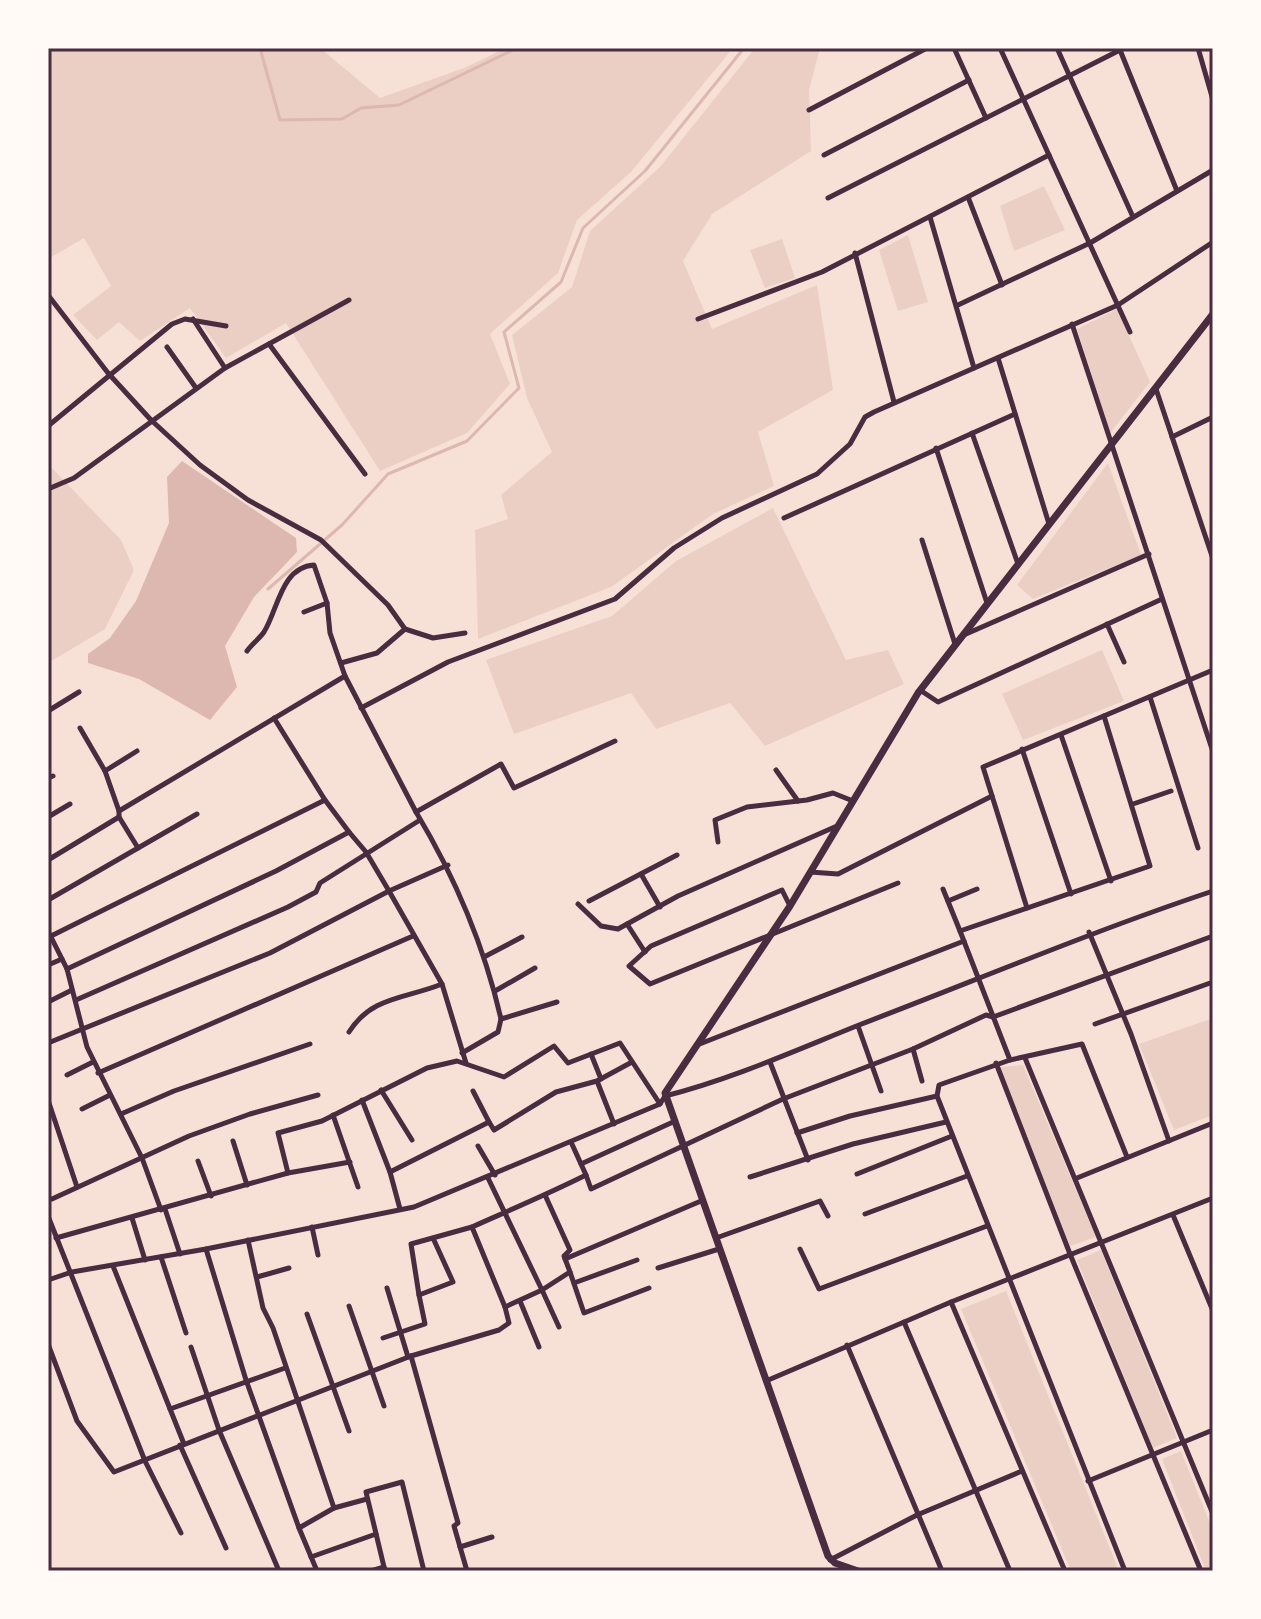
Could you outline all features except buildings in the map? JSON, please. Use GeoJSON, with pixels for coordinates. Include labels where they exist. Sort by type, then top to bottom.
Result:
{"type":"FeatureCollection","features":[{"type":"Feature","properties":{"kind":"main road"},"geometry":{"type":"LineString","coordinates":[[858,1571],[830,1560],[665,1096],[790,906],[920,690],[1213,314]]}},
{"type":"Feature","properties":{"kind":"street"},"geometry":{"type":"LineString","coordinates":[[809,110],[927,48]]}},
{"type":"Feature","properties":{"kind":"street"},"geometry":{"type":"LineString","coordinates":[[954,48],[986,118]]}},
{"type":"Feature","properties":{"kind":"street"},"geometry":{"type":"LineString","coordinates":[[1000,48],[1130,332]]}},
{"type":"Feature","properties":{"kind":"street"},"geometry":{"type":"LineString","coordinates":[[1057,48],[1133,217]]}},
{"type":"Feature","properties":{"kind":"street"},"geometry":{"type":"LineString","coordinates":[[1198,48],[1213,100]]}},
{"type":"Feature","properties":{"kind":"street"},"geometry":{"type":"LineString","coordinates":[[828,198],[1122,49],[1177,191]]}},
{"type":"Feature","properties":{"kind":"street"},"geometry":{"type":"LineString","coordinates":[[824,155],[969,80]]}},
{"type":"Feature","properties":{"kind":"street"},"geometry":{"type":"LineString","coordinates":[[698,319],[822,272],[1049,155]]}},
{"type":"Feature","properties":{"kind":"street"},"geometry":{"type":"LineString","coordinates":[[958,305],[1090,243],[1213,170]]}},
{"type":"Feature","properties":{"kind":"street"},"geometry":{"type":"LineString","coordinates":[[968,197],[1002,285]]}},
{"type":"Feature","properties":{"kind":"street"},"geometry":{"type":"LineString","coordinates":[[930,217],[974,368]]}},
{"type":"Feature","properties":{"kind":"street"},"geometry":{"type":"LineString","coordinates":[[361,708],[448,662],[615,599],[674,548],[722,518],[817,474],[850,444],[865,417],[1118,305],[1213,242]]}},
{"type":"Feature","properties":{"kind":"street"},"geometry":{"type":"LineString","coordinates":[[855,253],[894,402]]}},
{"type":"Feature","properties":{"kind":"street"},"geometry":{"type":"LineString","coordinates":[[48,295],[108,373],[151,420],[200,465],[248,500],[323,542],[388,605],[405,629],[433,638],[465,633]]}},
{"type":"Feature","properties":{"kind":"street"},"geometry":{"type":"LineString","coordinates":[[48,489],[74,478],[225,368],[349,300]]}},
{"type":"Feature","properties":{"kind":"street"},"geometry":{"type":"LineString","coordinates":[[193,319],[225,368]]}},
{"type":"Feature","properties":{"kind":"street"},"geometry":{"type":"LineString","coordinates":[[48,426],[108,373],[172,324],[193,319],[226,326]]}},
{"type":"Feature","properties":{"kind":"street"},"geometry":{"type":"LineString","coordinates":[[1072,324],[1213,752]]}},
{"type":"Feature","properties":{"kind":"street"},"geometry":{"type":"LineString","coordinates":[[269,344],[365,474]]}},
{"type":"Feature","properties":{"kind":"street"},"geometry":{"type":"LineString","coordinates":[[167,347],[196,388]]}},
{"type":"Feature","properties":{"kind":"street"},"geometry":{"type":"LineString","coordinates":[[998,358],[1049,524]]}},
{"type":"Feature","properties":{"kind":"street"},"geometry":{"type":"LineString","coordinates":[[1155,388],[1213,559]]}},
{"type":"Feature","properties":{"kind":"street"},"geometry":{"type":"LineString","coordinates":[[784,518],[1015,414]]}},
{"type":"Feature","properties":{"kind":"street"},"geometry":{"type":"LineString","coordinates":[[1172,437],[1213,417]]}},
{"type":"Feature","properties":{"kind":"street"},"geometry":{"type":"LineString","coordinates":[[972,433],[1018,564]]}},
{"type":"Feature","properties":{"kind":"street"},"geometry":{"type":"LineString","coordinates":[[936,448],[987,604]]}},
{"type":"Feature","properties":{"kind":"street"},"geometry":{"type":"LineString","coordinates":[[922,540],[955,645]]}},
{"type":"Feature","properties":{"kind":"street"},"geometry":{"type":"LineString","coordinates":[[963,635],[1149,554]]}},
{"type":"Feature","properties":{"kind":"street"},"geometry":{"type":"LineString","coordinates":[[247,651],[262,634],[281,590],[300,569],[314,565],[327,603],[330,633],[345,676],[420,820],[448,865],[495,991],[501,1019],[498,1032],[462,1053]]}},
{"type":"Feature","properties":{"kind":"street"},"geometry":{"type":"LineString","coordinates":[[920,690],[938,702],[1162,599]]}},
{"type":"Feature","properties":{"kind":"street"},"geometry":{"type":"LineString","coordinates":[[304,612],[327,603]]}},
{"type":"Feature","properties":{"kind":"street"},"geometry":{"type":"LineString","coordinates":[[1107,624],[1124,662]]}},
{"type":"Feature","properties":{"kind":"street"},"geometry":{"type":"LineString","coordinates":[[341,663],[377,653],[405,629]]}},
{"type":"Feature","properties":{"kind":"street"},"geometry":{"type":"LineString","coordinates":[[1027,908],[983,767],[1213,670]]}},
{"type":"Feature","properties":{"kind":"street"},"geometry":{"type":"LineString","coordinates":[[48,860],[345,676]]}},
{"type":"Feature","properties":{"kind":"street"},"geometry":{"type":"LineString","coordinates":[[48,711],[79,692]]}},
{"type":"Feature","properties":{"kind":"street"},"geometry":{"type":"LineString","coordinates":[[1150,697],[1198,848]]}},
{"type":"Feature","properties":{"kind":"street"},"geometry":{"type":"LineString","coordinates":[[960,931],[1150,866],[1104,716]]}},
{"type":"Feature","properties":{"kind":"street"},"geometry":{"type":"LineString","coordinates":[[274,718],[325,800],[366,852],[442,984],[466,1063]]}},
{"type":"Feature","properties":{"kind":"street"},"geometry":{"type":"LineString","coordinates":[[80,728],[105,771],[119,814],[138,848]]}},
{"type":"Feature","properties":{"kind":"street"},"geometry":{"type":"LineString","coordinates":[[1061,735],[1111,881]]}},
{"type":"Feature","properties":{"kind":"street"},"geometry":{"type":"LineString","coordinates":[[416,812],[501,764],[514,788],[615,741]]}},
{"type":"Feature","properties":{"kind":"street"},"geometry":{"type":"LineString","coordinates":[[1022,749],[1071,894]]}},
{"type":"Feature","properties":{"kind":"street"},"geometry":{"type":"LineString","coordinates":[[105,771],[137,751]]}},
{"type":"Feature","properties":{"kind":"street"},"geometry":{"type":"LineString","coordinates":[[776,770],[798,801]]}},
{"type":"Feature","properties":{"kind":"street"},"geometry":{"type":"LineString","coordinates":[[1133,804],[1171,791]]}},
{"type":"Feature","properties":{"kind":"street"},"geometry":{"type":"LineString","coordinates":[[718,842],[714,826],[719,816],[747,807],[833,793],[853,801]]}},
{"type":"Feature","properties":{"kind":"street"},"geometry":{"type":"LineString","coordinates":[[810,872],[838,874],[992,796]]}},
{"type":"Feature","properties":{"kind":"street"},"geometry":{"type":"LineString","coordinates":[[180,1254],[142,1158],[93,1062],[67,969],[50,933],[325,800]]}},
{"type":"Feature","properties":{"kind":"street"},"geometry":{"type":"LineString","coordinates":[[48,817],[70,804]]}},
{"type":"Feature","properties":{"kind":"street"},"geometry":{"type":"LineString","coordinates":[[48,900],[197,814]]}},
{"type":"Feature","properties":{"kind":"street"},"geometry":{"type":"LineString","coordinates":[[76,1000],[288,907],[316,892],[320,883],[366,852],[420,820]]}},
{"type":"Feature","properties":{"kind":"street"},"geometry":{"type":"LineString","coordinates":[[578,904],[601,926],[618,929],[838,826]]}},
{"type":"Feature","properties":{"kind":"street"},"geometry":{"type":"LineString","coordinates":[[67,969],[276,871],[349,832]]}},
{"type":"Feature","properties":{"kind":"street"},"geometry":{"type":"LineString","coordinates":[[589,901],[677,855]]}},
{"type":"Feature","properties":{"kind":"street"},"geometry":{"type":"LineString","coordinates":[[48,1043],[84,1032],[270,953],[389,891],[448,865]]}},
{"type":"Feature","properties":{"kind":"street"},"geometry":{"type":"LineString","coordinates":[[641,874],[660,907]]}},
{"type":"Feature","properties":{"kind":"street"},"geometry":{"type":"LineString","coordinates":[[790,906],[782,890],[645,952],[629,966],[650,984],[898,883]]}},
{"type":"Feature","properties":{"kind":"street"},"geometry":{"type":"LineString","coordinates":[[943,889],[1010,1060]]}},
{"type":"Feature","properties":{"kind":"street"},"geometry":{"type":"LineString","coordinates":[[948,901],[977,889]]}},
{"type":"Feature","properties":{"kind":"street"},"geometry":{"type":"LineString","coordinates":[[48,1280],[72,1272],[180,1254],[400,1209],[488,1178],[660,1104],[665,1096],[713,1084],[978,981],[1089,932],[1213,891]]}},
{"type":"Feature","properties":{"kind":"street"},"geometry":{"type":"LineString","coordinates":[[627,924],[645,952]]}},
{"type":"Feature","properties":{"kind":"street"},"geometry":{"type":"LineString","coordinates":[[1089,932],[1123,1013],[1169,1141]]}},
{"type":"Feature","properties":{"kind":"street"},"geometry":{"type":"LineString","coordinates":[[98,1073],[413,936]]}},
{"type":"Feature","properties":{"kind":"street"},"geometry":{"type":"LineString","coordinates":[[571,1142],[591,1189],[783,1099],[913,1049],[986,1015],[993,1017],[1213,936]]}},
{"type":"Feature","properties":{"kind":"street"},"geometry":{"type":"LineString","coordinates":[[484,957],[522,937]]}},
{"type":"Feature","properties":{"kind":"street"},"geometry":{"type":"LineString","coordinates":[[697,1045],[964,941]]}},
{"type":"Feature","properties":{"kind":"street"},"geometry":{"type":"LineString","coordinates":[[48,965],[62,959]]}},
{"type":"Feature","properties":{"kind":"street"},"geometry":{"type":"LineString","coordinates":[[495,991],[535,968]]}},
{"type":"Feature","properties":{"kind":"street"},"geometry":{"type":"LineString","coordinates":[[1095,1024],[1213,982]]}},
{"type":"Feature","properties":{"kind":"street"},"geometry":{"type":"LineString","coordinates":[[349,1032],[361,1013],[397,996],[415,995],[442,984]]}},
{"type":"Feature","properties":{"kind":"street"},"geometry":{"type":"LineString","coordinates":[[48,1002],[72,990]]}},
{"type":"Feature","properties":{"kind":"street"},"geometry":{"type":"LineString","coordinates":[[501,1019],[557,1002]]}},
{"type":"Feature","properties":{"kind":"street"},"geometry":{"type":"LineString","coordinates":[[858,1026],[881,1091]]}},
{"type":"Feature","properties":{"kind":"street"},"geometry":{"type":"LineString","coordinates":[[288,1173],[278,1133],[333,1115],[427,1068],[466,1063],[504,1077],[554,1046],[568,1063],[620,1043],[660,1104]]}},
{"type":"Feature","properties":{"kind":"street"},"geometry":{"type":"LineString","coordinates":[[121,1114],[174,1091],[310,1044]]}},
{"type":"Feature","properties":{"kind":"street"},"geometry":{"type":"LineString","coordinates":[[1125,1571],[946,1122],[937,1096],[939,1085],[996,1063],[1082,1044],[1127,1157]]}},
{"type":"Feature","properties":{"kind":"street"},"geometry":{"type":"LineString","coordinates":[[913,1049],[922,1081]]}},
{"type":"Feature","properties":{"kind":"street"},"geometry":{"type":"LineString","coordinates":[[591,1054],[614,1124]]}},
{"type":"Feature","properties":{"kind":"street"},"geometry":{"type":"LineString","coordinates":[[1025,1058],[1213,1514]]}},
{"type":"Feature","properties":{"kind":"street"},"geometry":{"type":"LineString","coordinates":[[67,1075],[93,1062]]}},
{"type":"Feature","properties":{"kind":"street"},"geometry":{"type":"LineString","coordinates":[[473,1091],[494,1130],[556,1092],[599,1080],[632,1062]]}},
{"type":"Feature","properties":{"kind":"street"},"geometry":{"type":"LineString","coordinates":[[770,1062],[808,1160]]}},
{"type":"Feature","properties":{"kind":"street"},"geometry":{"type":"LineString","coordinates":[[996,1063],[1070,1254],[1201,1571]]}},
{"type":"Feature","properties":{"kind":"street"},"geometry":{"type":"LineString","coordinates":[[381,1090],[412,1140]]}},
{"type":"Feature","properties":{"kind":"street"},"geometry":{"type":"LineString","coordinates":[[82,1109],[110,1095]]}},
{"type":"Feature","properties":{"kind":"street"},"geometry":{"type":"LineString","coordinates":[[52,1199],[250,1114],[318,1095]]}},
{"type":"Feature","properties":{"kind":"street"},"geometry":{"type":"LineString","coordinates":[[797,1133],[850,1116],[937,1096]]}},
{"type":"Feature","properties":{"kind":"street"},"geometry":{"type":"LineString","coordinates":[[48,1100],[77,1187]]}},
{"type":"Feature","properties":{"kind":"street"},"geometry":{"type":"LineString","coordinates":[[362,1100],[390,1172],[400,1209]]}},
{"type":"Feature","properties":{"kind":"street"},"geometry":{"type":"LineString","coordinates":[[333,1115],[358,1187]]}},
{"type":"Feature","properties":{"kind":"street"},"geometry":{"type":"LineString","coordinates":[[390,1172],[489,1122]]}},
{"type":"Feature","properties":{"kind":"street"},"geometry":{"type":"LineString","coordinates":[[581,1164],[673,1122]]}},
{"type":"Feature","properties":{"kind":"street"},"geometry":{"type":"LineString","coordinates":[[750,1177],[853,1144],[946,1122]]}},
{"type":"Feature","properties":{"kind":"street"},"geometry":{"type":"LineString","coordinates":[[1077,1178],[1213,1123]]}},
{"type":"Feature","properties":{"kind":"street"},"geometry":{"type":"LineString","coordinates":[[857,1174],[952,1136]]}},
{"type":"Feature","properties":{"kind":"street"},"geometry":{"type":"LineString","coordinates":[[233,1141],[247,1185]]}},
{"type":"Feature","properties":{"kind":"street"},"geometry":{"type":"LineString","coordinates":[[478,1146],[495,1175]]}},
{"type":"Feature","properties":{"kind":"street"},"geometry":{"type":"LineString","coordinates":[[198,1161],[211,1196]]}},
{"type":"Feature","properties":{"kind":"street"},"geometry":{"type":"LineString","coordinates":[[56,1238],[288,1173],[350,1162]]}},
{"type":"Feature","properties":{"kind":"street"},"geometry":{"type":"LineString","coordinates":[[383,1338],[425,1324],[411,1244],[472,1227],[586,1175]]}},
{"type":"Feature","properties":{"kind":"street"},"geometry":{"type":"LineString","coordinates":[[865,1214],[967,1176]]}},
{"type":"Feature","properties":{"kind":"street"},"geometry":{"type":"LineString","coordinates":[[488,1178],[559,1327]]}},
{"type":"Feature","properties":{"kind":"street"},"geometry":{"type":"LineString","coordinates":[[545,1195],[570,1250],[565,1259]]}},
{"type":"Feature","properties":{"kind":"street"},"geometry":{"type":"LineString","coordinates":[[766,1381],[951,1302],[1213,1198]]}},
{"type":"Feature","properties":{"kind":"street"},"geometry":{"type":"LineString","coordinates":[[565,1259],[701,1201]]}},
{"type":"Feature","properties":{"kind":"street"},"geometry":{"type":"LineString","coordinates":[[715,1238],[820,1201],[828,1216]]}},
{"type":"Feature","properties":{"kind":"street"},"geometry":{"type":"LineString","coordinates":[[1173,1215],[1210,1295],[1213,1311]]}},
{"type":"Feature","properties":{"kind":"street"},"geometry":{"type":"LineString","coordinates":[[48,1216],[145,1461],[181,1533]]}},
{"type":"Feature","properties":{"kind":"street"},"geometry":{"type":"LineString","coordinates":[[132,1218],[145,1260]]}},
{"type":"Feature","properties":{"kind":"street"},"geometry":{"type":"LineString","coordinates":[[800,1249],[819,1289],[987,1226]]}},
{"type":"Feature","properties":{"kind":"street"},"geometry":{"type":"LineString","coordinates":[[312,1227],[318,1255]]}},
{"type":"Feature","properties":{"kind":"street"},"geometry":{"type":"LineString","coordinates":[[48,1344],[77,1421],[114,1472],[409,1356],[499,1330],[509,1323],[505,1307],[472,1227]]}},
{"type":"Feature","properties":{"kind":"street"},"geometry":{"type":"LineString","coordinates":[[419,1295],[453,1282],[433,1238]]}},
{"type":"Feature","properties":{"kind":"street"},"geometry":{"type":"LineString","coordinates":[[248,1240],[263,1308],[273,1328],[334,1508]]}},
{"type":"Feature","properties":{"kind":"street"},"geometry":{"type":"LineString","coordinates":[[206,1249],[246,1380],[317,1571]]}},
{"type":"Feature","properties":{"kind":"street"},"geometry":{"type":"LineString","coordinates":[[658,1268],[719,1249]]}},
{"type":"Feature","properties":{"kind":"street"},"geometry":{"type":"LineString","coordinates":[[161,1257],[186,1333]]}},
{"type":"Feature","properties":{"kind":"street"},"geometry":{"type":"LineString","coordinates":[[565,1259],[584,1313],[649,1288]]}},
{"type":"Feature","properties":{"kind":"street"},"geometry":{"type":"LineString","coordinates":[[574,1283],[637,1260]]}},
{"type":"Feature","properties":{"kind":"street"},"geometry":{"type":"LineString","coordinates":[[113,1266],[226,1548]]}},
{"type":"Feature","properties":{"kind":"street"},"geometry":{"type":"LineString","coordinates":[[257,1277],[289,1268]]}},
{"type":"Feature","properties":{"kind":"street"},"geometry":{"type":"LineString","coordinates":[[505,1307],[542,1290],[570,1272]]}},
{"type":"Feature","properties":{"kind":"street"},"geometry":{"type":"LineString","coordinates":[[387,1288],[458,1523],[454,1526],[467,1571]]}},
{"type":"Feature","properties":{"kind":"street"},"geometry":{"type":"LineString","coordinates":[[520,1301],[539,1347]]}},
{"type":"Feature","properties":{"kind":"street"},"geometry":{"type":"LineString","coordinates":[[951,1302],[1065,1571]]}},
{"type":"Feature","properties":{"kind":"street"},"geometry":{"type":"LineString","coordinates":[[349,1306],[384,1406]]}},
{"type":"Feature","properties":{"kind":"street"},"geometry":{"type":"LineString","coordinates":[[307,1314],[349,1431]]}},
{"type":"Feature","properties":{"kind":"street"},"geometry":{"type":"LineString","coordinates":[[904,1322],[1010,1571]]}},
{"type":"Feature","properties":{"kind":"street"},"geometry":{"type":"LineString","coordinates":[[847,1345],[942,1571]]}},
{"type":"Feature","properties":{"kind":"street"},"geometry":{"type":"LineString","coordinates":[[191,1347],[219,1430],[279,1571]]}},
{"type":"Feature","properties":{"kind":"street"},"geometry":{"type":"LineString","coordinates":[[170,1409],[285,1368]]}},
{"type":"Feature","properties":{"kind":"street"},"geometry":{"type":"LineString","coordinates":[[1088,1481],[1213,1430]]}},
{"type":"Feature","properties":{"kind":"street"},"geometry":{"type":"LineString","coordinates":[[830,1560],[917,1515],[1022,1471]]}},
{"type":"Feature","properties":{"kind":"street"},"geometry":{"type":"LineString","coordinates":[[371,1571],[384,1569],[366,1492],[402,1482],[424,1571]]}},
{"type":"Feature","properties":{"kind":"street"},"geometry":{"type":"LineString","coordinates":[[299,1528],[334,1508],[367,1499]]}},
{"type":"Feature","properties":{"kind":"street"},"geometry":{"type":"LineString","coordinates":[[311,1557],[376,1534]]}},
{"type":"Feature","properties":{"kind":"street"},"geometry":{"type":"LineString","coordinates":[[460,1547],[492,1537]]}},
{"type":"Feature","properties":{"kind":"shaded area"},"geometry":{"type":"Polygon","coordinates":[[[48,48],[320,48],[380,98],[464,68],[506,48],[733,48],[631,172],[577,220],[558,273],[490,334],[510,384],[467,433],[380,471],[286,323],[226,358],[190,308],[140,341],[119,322],[97,340],[73,315],[111,286],[84,238],[48,259],[48,48]]]}},
{"type":"Feature","properties":{"kind":"shaded area"},"geometry":{"type":"Polygon","coordinates":[[[755,48],[820,48],[809,90],[811,151],[712,214],[683,261],[712,329],[817,285],[833,390],[758,432],[774,486],[713,514],[611,587],[478,639],[475,530],[508,519],[501,495],[552,452],[527,398],[512,335],[572,287],[590,231],[660,167],[755,48]]]}},
{"type":"Feature","properties":{"kind":"shaded area"},"geometry":{"type":"Polygon","coordinates":[[[1044,186],[1065,230],[1014,251],[1000,206],[1044,186]]]}},
{"type":"Feature","properties":{"kind":"shaded area"},"geometry":{"type":"Polygon","coordinates":[[[908,235],[928,302],[898,311],[879,250],[908,235]]]}},
{"type":"Feature","properties":{"kind":"shaded area"},"geometry":{"type":"Polygon","coordinates":[[[782,239],[795,278],[765,288],[750,250],[782,239]]]}},
{"type":"Feature","properties":{"kind":"shaded area"},"geometry":{"type":"Polygon","coordinates":[[[1117,309],[1150,382],[1110,433],[1077,329],[1117,309]]]}},
{"type":"Feature","properties":{"kind":"shaded area"},"geometry":{"type":"Polygon","coordinates":[[[182,461],[296,538],[297,552],[254,597],[225,646],[237,687],[210,720],[139,679],[88,663],[88,654],[110,638],[136,601],[169,523],[167,477],[182,461]]]}},
{"type":"Feature","properties":{"kind":"shaded area"},"geometry":{"type":"Polygon","coordinates":[[[1108,463],[1141,555],[1033,599],[1017,585],[1108,463]]]}},
{"type":"Feature","properties":{"kind":"shaded area"},"geometry":{"type":"Polygon","coordinates":[[[48,464],[121,540],[134,570],[105,629],[48,663],[48,464]]]}},
{"type":"Feature","properties":{"kind":"shaded area"},"geometry":{"type":"Polygon","coordinates":[[[773,508],[846,660],[888,650],[904,684],[765,746],[730,703],[656,729],[631,693],[514,734],[486,660],[612,616],[676,561],[773,508]]]}},
{"type":"Feature","properties":{"kind":"shaded area"},"geometry":{"type":"Polygon","coordinates":[[[1102,650],[1124,701],[1023,740],[1002,694],[1102,650]]]}},
{"type":"Feature","properties":{"kind":"shaded area"},"geometry":{"type":"Polygon","coordinates":[[[1213,1018],[1213,1115],[1174,1130],[1139,1044],[1213,1018]]]}},
{"type":"Feature","properties":{"kind":"shaded area"},"geometry":{"type":"Polygon","coordinates":[[[1023,1065],[1096,1237],[1070,1246],[1000,1067],[1023,1065]]]}},
{"type":"Feature","properties":{"kind":"shaded area"},"geometry":{"type":"Polygon","coordinates":[[[1101,1250],[1177,1438],[1153,1448],[1077,1260],[1101,1250]]]}},
{"type":"Feature","properties":{"kind":"shaded area"},"geometry":{"type":"Polygon","coordinates":[[[1006,1291],[1119,1571],[1071,1571],[961,1309],[1006,1291]]]}},
{"type":"Feature","properties":{"kind":"shaded area"},"geometry":{"type":"Polygon","coordinates":[[[1181,1451],[1213,1531],[1213,1571],[1206,1571],[1162,1459],[1181,1451]]]}},
{"type":"Feature","properties":{"kind":"waterway"},"geometry":{"type":"LineString","coordinates":[[260,48],[280,120],[342,119],[361,108],[399,105],[517,48]]}},
{"type":"Feature","properties":{"kind":"waterway"},"geometry":{"type":"LineString","coordinates":[[268,589],[342,525],[388,474],[467,441],[519,388],[504,332],[561,282],[583,228],[645,171],[744,48]]}}]}
